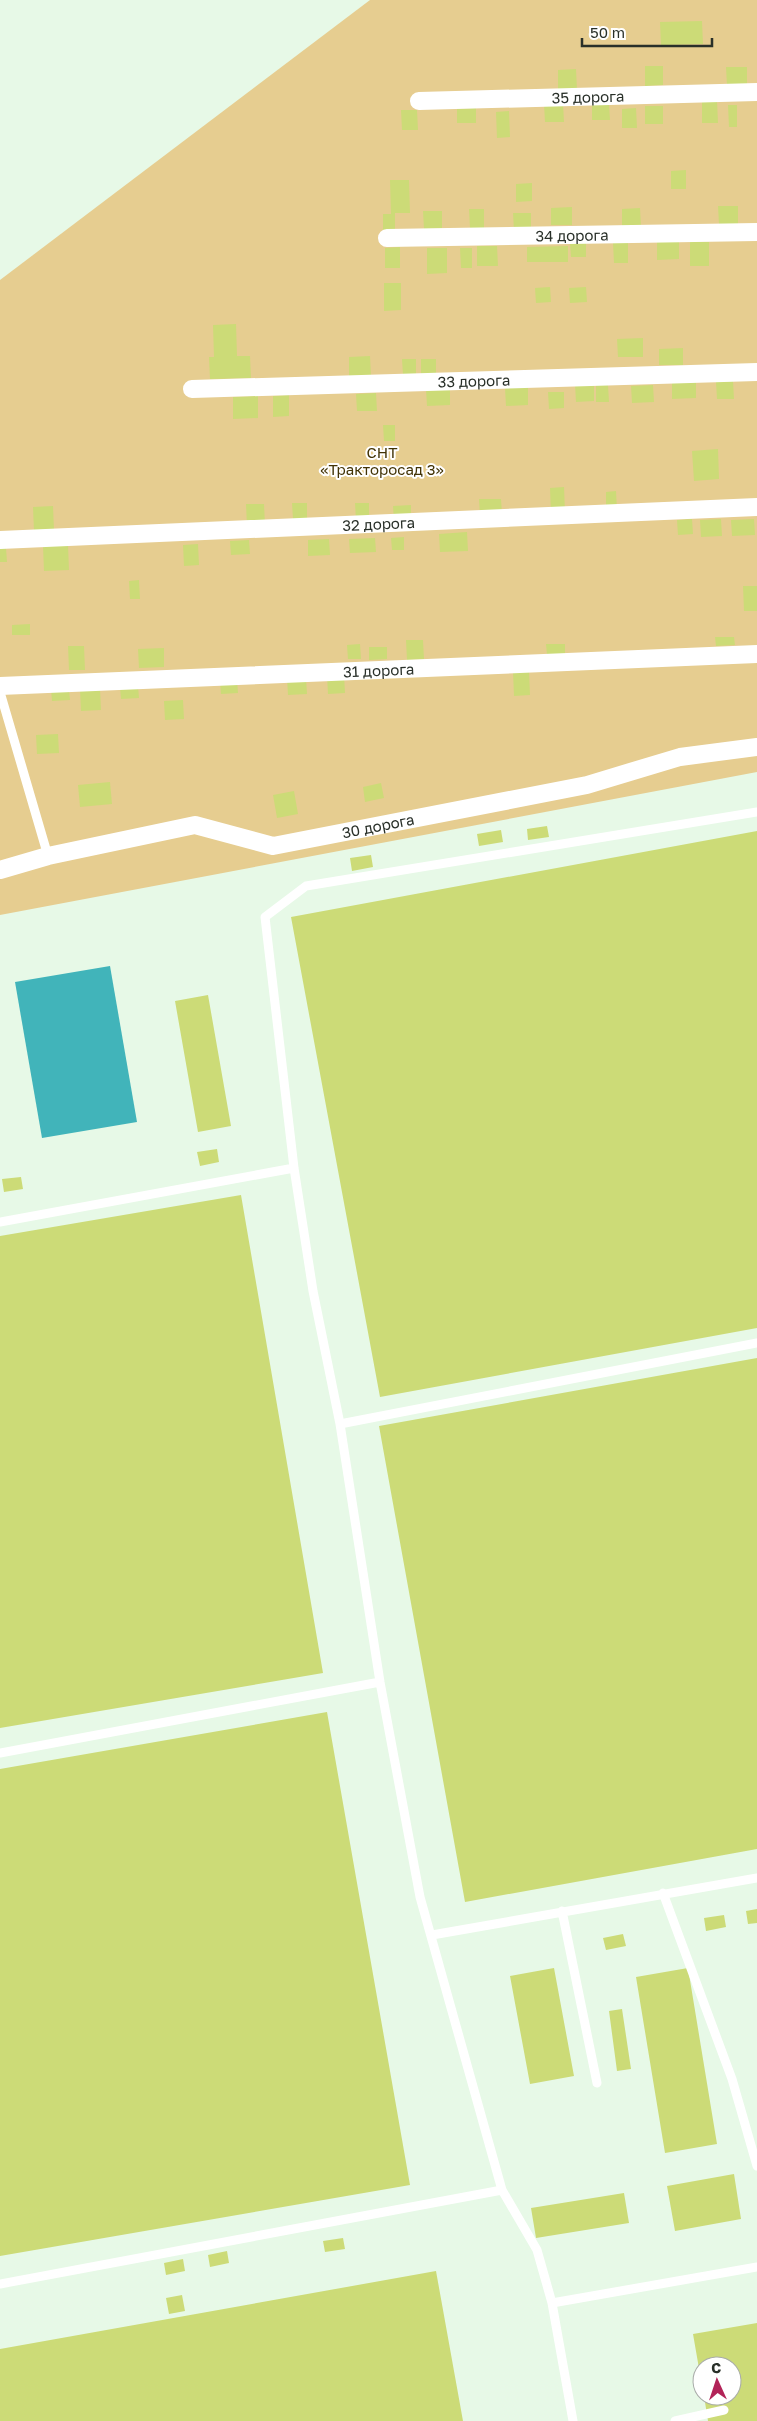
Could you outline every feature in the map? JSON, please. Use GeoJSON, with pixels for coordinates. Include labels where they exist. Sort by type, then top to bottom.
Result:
{"type":"FeatureCollection","features":[{"type":"Feature","properties":{"kind":"street","name":"35 дорога"},"geometry":{"type":"LineString","coordinates":[[419,101],[757,92]]}},
{"type":"Feature","properties":{"kind":"street","name":"34 дорога"},"geometry":{"type":"LineString","coordinates":[[388,238],[757,232]]}},
{"type":"Feature","properties":{"kind":"street","name":"33 дорога"},"geometry":{"type":"LineString","coordinates":[[192,389],[757,372]]}},
{"type":"Feature","properties":{"kind":"street","name":"32 дорога"},"geometry":{"type":"LineString","coordinates":[[0,540],[757,507]]}},
{"type":"Feature","properties":{"kind":"street","name":"31 дорога"},"geometry":{"type":"LineString","coordinates":[[0,686],[757,654]]}},
{"type":"Feature","properties":{"kind":"street","name":"30 дорога"},"geometry":{"type":"LineString","coordinates":[[0,870],[48,856],[195,824],[273,846],[587,785],[680,757],[757,748]]}},
{"type":"Feature","properties":{"kind":"lane"},"geometry":{"type":"LineString","coordinates":[[0,692],[48,856]]}},
{"type":"Feature","properties":{"kind":"lane"},"geometry":{"type":"LineString","coordinates":[[573,2421],[552,2303],[537,2250],[502,2190],[420,1897],[380,1682],[340,1424],[313,1291],[294,1168],[264,917],[306,886],[757,812]]}},
{"type":"Feature","properties":{"kind":"lane"},"geometry":{"type":"LineString","coordinates":[[0,1222],[294,1168]]}},
{"type":"Feature","properties":{"kind":"lane"},"geometry":{"type":"LineString","coordinates":[[340,1424],[757,1343]]}},
{"type":"Feature","properties":{"kind":"lane"},"geometry":{"type":"LineString","coordinates":[[0,1753],[380,1682]]}},
{"type":"Feature","properties":{"kind":"lane"},"geometry":{"type":"LineString","coordinates":[[432,1935],[757,1878]]}},
{"type":"Feature","properties":{"kind":"lane"},"geometry":{"type":"LineString","coordinates":[[663,1893],[732,2079],[757,2166]]}},
{"type":"Feature","properties":{"kind":"lane"},"geometry":{"type":"LineString","coordinates":[[562,1911],[597,2083]]}},
{"type":"Feature","properties":{"kind":"lane"},"geometry":{"type":"LineString","coordinates":[[0,2284],[502,2190]]}},
{"type":"Feature","properties":{"kind":"lane"},"geometry":{"type":"LineString","coordinates":[[552,2303],[757,2267]]}},
{"type":"Feature","properties":{"kind":"lane"},"geometry":{"type":"LineString","coordinates":[[674,2421],[724,2410]]}},
{"type":"Feature","properties":{"kind":"green space","name":"СНТ «Тракторосад 3»"},"geometry":{"type":"Polygon","coordinates":[[[370,0],[757,0],[757,772],[0,915],[0,280],[370,0]]]}},
{"type":"Feature","properties":{"kind":"water"},"geometry":{"type":"Polygon","coordinates":[[[110,966],[137,1122],[42,1138],[15,982],[110,966]]]}},
{"type":"Feature","properties":{"kind":"building"},"geometry":{"type":"Polygon","coordinates":[[[702,21],[703,44],[661,45],[660,22],[702,21]]]}},
{"type":"Feature","properties":{"kind":"building"},"geometry":{"type":"Polygon","coordinates":[[[645,66],[663,66],[663,85],[645,86],[645,66]]]}},
{"type":"Feature","properties":{"kind":"building"},"geometry":{"type":"Polygon","coordinates":[[[726,67],[747,67],[747,85],[727,86],[726,67]]]}},
{"type":"Feature","properties":{"kind":"building"},"geometry":{"type":"Polygon","coordinates":[[[576,69],[577,90],[558,90],[558,70],[576,69]]]}},
{"type":"Feature","properties":{"kind":"building"},"geometry":{"type":"Polygon","coordinates":[[[717,100],[718,123],[702,123],[702,101],[717,100]]]}},
{"type":"Feature","properties":{"kind":"building"},"geometry":{"type":"Polygon","coordinates":[[[563,103],[564,122],[545,122],[544,104],[563,103]]]}},
{"type":"Feature","properties":{"kind":"building"},"geometry":{"type":"Polygon","coordinates":[[[609,104],[610,120],[592,120],[592,105],[609,104]]]}},
{"type":"Feature","properties":{"kind":"building"},"geometry":{"type":"Polygon","coordinates":[[[728,105],[737,105],[737,127],[729,127],[728,105]]]}},
{"type":"Feature","properties":{"kind":"building"},"geometry":{"type":"Polygon","coordinates":[[[645,106],[663,106],[663,124],[645,124],[645,106]]]}},
{"type":"Feature","properties":{"kind":"building"},"geometry":{"type":"Polygon","coordinates":[[[476,108],[476,123],[457,123],[457,109],[476,108]]]}},
{"type":"Feature","properties":{"kind":"building"},"geometry":{"type":"Polygon","coordinates":[[[636,108],[637,128],[622,128],[622,109],[636,108]]]}},
{"type":"Feature","properties":{"kind":"building"},"geometry":{"type":"Polygon","coordinates":[[[401,110],[417,110],[418,130],[402,130],[401,110]]]}},
{"type":"Feature","properties":{"kind":"building"},"geometry":{"type":"Polygon","coordinates":[[[509,111],[510,137],[497,138],[496,112],[509,111]]]}},
{"type":"Feature","properties":{"kind":"building"},"geometry":{"type":"Polygon","coordinates":[[[686,170],[686,189],[671,189],[671,171],[686,170]]]}},
{"type":"Feature","properties":{"kind":"building"},"geometry":{"type":"Polygon","coordinates":[[[390,180],[409,180],[410,213],[395,213],[395,230],[383,230],[383,214],[391,214],[390,180]]]}},
{"type":"Feature","properties":{"kind":"building"},"geometry":{"type":"Polygon","coordinates":[[[532,183],[532,201],[516,202],[516,184],[532,183]]]}},
{"type":"Feature","properties":{"kind":"building"},"geometry":{"type":"Polygon","coordinates":[[[718,206],[738,206],[738,224],[719,224],[718,206]]]}},
{"type":"Feature","properties":{"kind":"building"},"geometry":{"type":"Polygon","coordinates":[[[572,207],[572,225],[551,225],[551,208],[572,207]]]}},
{"type":"Feature","properties":{"kind":"building"},"geometry":{"type":"Polygon","coordinates":[[[640,208],[641,226],[622,226],[622,209],[640,208]]]}},
{"type":"Feature","properties":{"kind":"building"},"geometry":{"type":"Polygon","coordinates":[[[469,209],[484,209],[484,228],[470,228],[469,209]]]}},
{"type":"Feature","properties":{"kind":"building"},"geometry":{"type":"Polygon","coordinates":[[[423,211],[442,211],[442,228],[424,229],[423,211]]]}},
{"type":"Feature","properties":{"kind":"building"},"geometry":{"type":"Polygon","coordinates":[[[513,213],[531,213],[531,230],[514,231],[513,213]]]}},
{"type":"Feature","properties":{"kind":"building"},"geometry":{"type":"Polygon","coordinates":[[[657,240],[679,240],[679,259],[657,260],[657,240]]]}},
{"type":"Feature","properties":{"kind":"building"},"geometry":{"type":"Polygon","coordinates":[[[690,242],[709,242],[709,266],[690,266],[690,242]]]}},
{"type":"Feature","properties":{"kind":"building"},"geometry":{"type":"Polygon","coordinates":[[[570,243],[586,243],[586,257],[571,257],[570,243]]]}},
{"type":"Feature","properties":{"kind":"building"},"geometry":{"type":"Polygon","coordinates":[[[613,243],[628,243],[628,263],[614,263],[613,243]]]}},
{"type":"Feature","properties":{"kind":"building"},"geometry":{"type":"Polygon","coordinates":[[[477,246],[497,246],[498,266],[477,266],[477,246]]]}},
{"type":"Feature","properties":{"kind":"building"},"geometry":{"type":"Polygon","coordinates":[[[568,246],[568,262],[527,262],[527,247],[568,246]]]}},
{"type":"Feature","properties":{"kind":"building"},"geometry":{"type":"Polygon","coordinates":[[[400,247],[400,268],[385,268],[385,248],[400,247]]]}},
{"type":"Feature","properties":{"kind":"building"},"geometry":{"type":"Polygon","coordinates":[[[427,248],[447,248],[447,273],[427,274],[427,248]]]}},
{"type":"Feature","properties":{"kind":"building"},"geometry":{"type":"Polygon","coordinates":[[[460,248],[472,248],[472,268],[461,268],[460,248]]]}},
{"type":"Feature","properties":{"kind":"building"},"geometry":{"type":"Polygon","coordinates":[[[384,283],[401,283],[401,310],[384,311],[384,283]]]}},
{"type":"Feature","properties":{"kind":"building"},"geometry":{"type":"Polygon","coordinates":[[[550,287],[551,302],[536,303],[535,288],[550,287]]]}},
{"type":"Feature","properties":{"kind":"building"},"geometry":{"type":"Polygon","coordinates":[[[586,287],[587,302],[570,303],[569,288],[586,287]]]}},
{"type":"Feature","properties":{"kind":"building"},"geometry":{"type":"Polygon","coordinates":[[[236,324],[237,356],[250,356],[251,378],[210,379],[209,357],[214,357],[213,325],[236,324]]]}},
{"type":"Feature","properties":{"kind":"building"},"geometry":{"type":"Polygon","coordinates":[[[643,338],[643,357],[618,357],[617,339],[643,338]]]}},
{"type":"Feature","properties":{"kind":"building"},"geometry":{"type":"Polygon","coordinates":[[[683,348],[683,365],[659,365],[659,349],[683,348]]]}},
{"type":"Feature","properties":{"kind":"building"},"geometry":{"type":"Polygon","coordinates":[[[370,356],[371,376],[349,376],[349,357],[370,356]]]}},
{"type":"Feature","properties":{"kind":"building"},"geometry":{"type":"Polygon","coordinates":[[[402,359],[416,359],[416,375],[403,375],[402,359]]]}},
{"type":"Feature","properties":{"kind":"building"},"geometry":{"type":"Polygon","coordinates":[[[421,359],[436,359],[436,376],[421,376],[421,359]]]}},
{"type":"Feature","properties":{"kind":"building"},"geometry":{"type":"Polygon","coordinates":[[[733,381],[734,399],[717,399],[716,382],[733,381]]]}},
{"type":"Feature","properties":{"kind":"building"},"geometry":{"type":"Polygon","coordinates":[[[696,382],[696,398],[672,399],[672,383],[696,382]]]}},
{"type":"Feature","properties":{"kind":"building"},"geometry":{"type":"Polygon","coordinates":[[[594,383],[594,401],[576,402],[575,384],[594,383]]]}},
{"type":"Feature","properties":{"kind":"building"},"geometry":{"type":"Polygon","coordinates":[[[596,385],[608,385],[609,402],[596,402],[596,385]]]}},
{"type":"Feature","properties":{"kind":"building"},"geometry":{"type":"Polygon","coordinates":[[[653,385],[654,402],[632,403],[631,386],[653,385]]]}},
{"type":"Feature","properties":{"kind":"building"},"geometry":{"type":"Polygon","coordinates":[[[528,387],[528,405],[506,406],[505,388],[528,387]]]}},
{"type":"Feature","properties":{"kind":"building"},"geometry":{"type":"Polygon","coordinates":[[[450,388],[450,405],[427,406],[426,389],[450,388]]]}},
{"type":"Feature","properties":{"kind":"building"},"geometry":{"type":"Polygon","coordinates":[[[548,392],[564,392],[564,408],[549,409],[548,392]]]}},
{"type":"Feature","properties":{"kind":"building"},"geometry":{"type":"Polygon","coordinates":[[[376,393],[377,411],[357,411],[356,394],[376,393]]]}},
{"type":"Feature","properties":{"kind":"building"},"geometry":{"type":"Polygon","coordinates":[[[289,395],[289,416],[273,417],[273,396],[289,395]]]}},
{"type":"Feature","properties":{"kind":"building"},"geometry":{"type":"Polygon","coordinates":[[[258,396],[258,418],[233,419],[233,397],[258,396]]]}},
{"type":"Feature","properties":{"kind":"building"},"geometry":{"type":"Polygon","coordinates":[[[383,425],[395,425],[395,441],[384,441],[383,425]]]}},
{"type":"Feature","properties":{"kind":"building"},"geometry":{"type":"Polygon","coordinates":[[[718,449],[719,479],[694,481],[692,451],[718,449]]]}},
{"type":"Feature","properties":{"kind":"building"},"geometry":{"type":"Polygon","coordinates":[[[564,487],[565,512],[551,513],[550,488],[564,487]]]}},
{"type":"Feature","properties":{"kind":"building"},"geometry":{"type":"Polygon","coordinates":[[[616,491],[617,510],[606,510],[606,492],[616,491]]]}},
{"type":"Feature","properties":{"kind":"building"},"geometry":{"type":"Polygon","coordinates":[[[479,499],[501,499],[502,514],[480,515],[479,499]]]}},
{"type":"Feature","properties":{"kind":"building"},"geometry":{"type":"Polygon","coordinates":[[[292,503],[307,503],[307,519],[293,519],[292,503]]]}},
{"type":"Feature","properties":{"kind":"building"},"geometry":{"type":"Polygon","coordinates":[[[355,503],[369,503],[369,519],[356,520],[355,503]]]}},
{"type":"Feature","properties":{"kind":"building"},"geometry":{"type":"Polygon","coordinates":[[[246,504],[264,504],[265,525],[247,526],[246,504]]]}},
{"type":"Feature","properties":{"kind":"building"},"geometry":{"type":"Polygon","coordinates":[[[411,505],[411,521],[394,521],[393,506],[411,505]]]}},
{"type":"Feature","properties":{"kind":"building"},"geometry":{"type":"Polygon","coordinates":[[[53,506],[54,530],[34,531],[33,507],[53,506]]]}},
{"type":"Feature","properties":{"kind":"building"},"geometry":{"type":"Polygon","coordinates":[[[692,519],[693,534],[678,535],[677,520],[692,519]]]}},
{"type":"Feature","properties":{"kind":"building"},"geometry":{"type":"Polygon","coordinates":[[[721,519],[722,536],[701,537],[700,520],[721,519]]]}},
{"type":"Feature","properties":{"kind":"building"},"geometry":{"type":"Polygon","coordinates":[[[754,519],[755,535],[732,536],[731,520],[754,519]]]}},
{"type":"Feature","properties":{"kind":"building"},"geometry":{"type":"Polygon","coordinates":[[[467,532],[468,551],[440,552],[439,534],[467,532]]]}},
{"type":"Feature","properties":{"kind":"building"},"geometry":{"type":"Polygon","coordinates":[[[404,537],[404,550],[392,550],[391,538],[404,537]]]}},
{"type":"Feature","properties":{"kind":"building"},"geometry":{"type":"Polygon","coordinates":[[[375,538],[376,552],[350,553],[349,539],[375,538]]]}},
{"type":"Feature","properties":{"kind":"building"},"geometry":{"type":"Polygon","coordinates":[[[329,539],[330,555],[308,556],[308,540],[329,539]]]}},
{"type":"Feature","properties":{"kind":"building"},"geometry":{"type":"Polygon","coordinates":[[[249,540],[250,554],[231,555],[230,541],[249,540]]]}},
{"type":"Feature","properties":{"kind":"building"},"geometry":{"type":"Polygon","coordinates":[[[198,544],[199,565],[184,566],[183,545],[198,544]]]}},
{"type":"Feature","properties":{"kind":"building"},"geometry":{"type":"Polygon","coordinates":[[[68,545],[69,570],[44,571],[43,546],[68,545]]]}},
{"type":"Feature","properties":{"kind":"building"},"geometry":{"type":"Polygon","coordinates":[[[0,548],[6,548],[7,562],[0,562],[0,548]]]}},
{"type":"Feature","properties":{"kind":"building"},"geometry":{"type":"Polygon","coordinates":[[[139,580],[140,599],[130,599],[129,581],[139,580]]]}},
{"type":"Feature","properties":{"kind":"building"},"geometry":{"type":"Polygon","coordinates":[[[743,586],[757,586],[757,611],[744,611],[743,586]]]}},
{"type":"Feature","properties":{"kind":"building"},"geometry":{"type":"Polygon","coordinates":[[[30,624],[30,635],[12,635],[12,625],[30,624]]]}},
{"type":"Feature","properties":{"kind":"building"},"geometry":{"type":"Polygon","coordinates":[[[715,637],[734,637],[735,645],[716,646],[715,637]]]}},
{"type":"Feature","properties":{"kind":"building"},"geometry":{"type":"Polygon","coordinates":[[[406,640],[423,640],[424,659],[407,660],[406,640]]]}},
{"type":"Feature","properties":{"kind":"building"},"geometry":{"type":"Polygon","coordinates":[[[360,644],[361,659],[348,659],[347,645],[360,644]]]}},
{"type":"Feature","properties":{"kind":"building"},"geometry":{"type":"Polygon","coordinates":[[[546,644],[565,644],[565,654],[547,655],[546,644]]]}},
{"type":"Feature","properties":{"kind":"building"},"geometry":{"type":"Polygon","coordinates":[[[68,646],[84,646],[85,670],[69,670],[68,646]]]}},
{"type":"Feature","properties":{"kind":"building"},"geometry":{"type":"Polygon","coordinates":[[[369,647],[387,647],[387,659],[369,660],[369,647]]]}},
{"type":"Feature","properties":{"kind":"building"},"geometry":{"type":"Polygon","coordinates":[[[164,648],[164,667],[139,668],[138,649],[164,648]]]}},
{"type":"Feature","properties":{"kind":"building"},"geometry":{"type":"Polygon","coordinates":[[[529,671],[530,695],[514,696],[513,672],[529,671]]]}},
{"type":"Feature","properties":{"kind":"building"},"geometry":{"type":"Polygon","coordinates":[[[344,674],[345,693],[328,694],[327,675],[344,674]]]}},
{"type":"Feature","properties":{"kind":"building"},"geometry":{"type":"Polygon","coordinates":[[[287,678],[306,678],[307,694],[288,695],[287,678]]]}},
{"type":"Feature","properties":{"kind":"building"},"geometry":{"type":"Polygon","coordinates":[[[237,680],[238,693],[221,694],[220,681],[237,680]]]}},
{"type":"Feature","properties":{"kind":"building"},"geometry":{"type":"Polygon","coordinates":[[[138,686],[139,698],[121,699],[120,687],[138,686]]]}},
{"type":"Feature","properties":{"kind":"building"},"geometry":{"type":"Polygon","coordinates":[[[100,688],[101,710],[81,711],[80,689],[100,688]]]}},
{"type":"Feature","properties":{"kind":"building"},"geometry":{"type":"Polygon","coordinates":[[[51,689],[69,689],[70,700],[52,701],[51,689]]]}},
{"type":"Feature","properties":{"kind":"building"},"geometry":{"type":"Polygon","coordinates":[[[183,700],[184,719],[165,720],[164,701],[183,700]]]}},
{"type":"Feature","properties":{"kind":"building"},"geometry":{"type":"Polygon","coordinates":[[[58,734],[59,753],[37,754],[36,735],[58,734]]]}},
{"type":"Feature","properties":{"kind":"building"},"geometry":{"type":"Polygon","coordinates":[[[110,782],[112,804],[80,807],[78,785],[110,782]]]}},
{"type":"Feature","properties":{"kind":"building"},"geometry":{"type":"Polygon","coordinates":[[[381,783],[384,798],[365,802],[363,787],[381,783]]]}},
{"type":"Feature","properties":{"kind":"building"},"geometry":{"type":"Polygon","coordinates":[[[294,791],[298,814],[277,818],[273,795],[294,791]]]}},
{"type":"Feature","properties":{"kind":"building"},"geometry":{"type":"Polygon","coordinates":[[[547,826],[549,837],[528,840],[527,829],[547,826]]]}},
{"type":"Feature","properties":{"kind":"building"},"geometry":{"type":"Polygon","coordinates":[[[501,830],[503,842],[479,846],[477,834],[501,830]]]}},
{"type":"Feature","properties":{"kind":"building"},"geometry":{"type":"Polygon","coordinates":[[[757,831],[757,1328],[380,1397],[291,917],[757,831]]]}},
{"type":"Feature","properties":{"kind":"building"},"geometry":{"type":"Polygon","coordinates":[[[371,855],[373,867],[352,871],[350,858],[371,855]]]}},
{"type":"Feature","properties":{"kind":"building"},"geometry":{"type":"Polygon","coordinates":[[[208,995],[231,1126],[198,1132],[175,1001],[208,995]]]}},
{"type":"Feature","properties":{"kind":"building"},"geometry":{"type":"Polygon","coordinates":[[[217,1149],[219,1162],[200,1166],[197,1152],[217,1149]]]}},
{"type":"Feature","properties":{"kind":"building"},"geometry":{"type":"Polygon","coordinates":[[[21,1177],[23,1189],[4,1192],[2,1179],[21,1177]]]}},
{"type":"Feature","properties":{"kind":"building"},"geometry":{"type":"Polygon","coordinates":[[[241,1195],[323,1673],[0,1728],[0,1236],[241,1195]]]}},
{"type":"Feature","properties":{"kind":"building"},"geometry":{"type":"Polygon","coordinates":[[[757,1358],[757,1849],[465,1902],[379,1426],[757,1358]]]}},
{"type":"Feature","properties":{"kind":"building"},"geometry":{"type":"Polygon","coordinates":[[[327,1712],[410,2185],[0,2256],[0,1769],[327,1712]]]}},
{"type":"Feature","properties":{"kind":"building"},"geometry":{"type":"Polygon","coordinates":[[[757,1909],[757,1923],[748,1924],[746,1911],[757,1909]]]}},
{"type":"Feature","properties":{"kind":"building"},"geometry":{"type":"Polygon","coordinates":[[[724,1915],[726,1927],[706,1931],[704,1918],[724,1915]]]}},
{"type":"Feature","properties":{"kind":"building"},"geometry":{"type":"Polygon","coordinates":[[[623,1934],[626,1946],[606,1950],[603,1938],[623,1934]]]}},
{"type":"Feature","properties":{"kind":"building"},"geometry":{"type":"Polygon","coordinates":[[[554,1968],[574,2076],[530,2084],[510,1976],[554,1968]]]}},
{"type":"Feature","properties":{"kind":"building"},"geometry":{"type":"Polygon","coordinates":[[[688,1968],[717,2144],[665,2153],[636,1977],[688,1968]]]}},
{"type":"Feature","properties":{"kind":"building"},"geometry":{"type":"Polygon","coordinates":[[[622,2009],[631,2069],[617,2071],[609,2011],[622,2009]]]}},
{"type":"Feature","properties":{"kind":"building"},"geometry":{"type":"Polygon","coordinates":[[[734,2174],[741,2219],[675,2231],[667,2186],[734,2174]]]}},
{"type":"Feature","properties":{"kind":"building"},"geometry":{"type":"Polygon","coordinates":[[[624,2193],[629,2223],[536,2238],[531,2208],[624,2193]]]}},
{"type":"Feature","properties":{"kind":"building"},"geometry":{"type":"Polygon","coordinates":[[[343,2238],[345,2249],[325,2252],[323,2241],[343,2238]]]}},
{"type":"Feature","properties":{"kind":"building"},"geometry":{"type":"Polygon","coordinates":[[[227,2251],[229,2263],[210,2267],[208,2255],[227,2251]]]}},
{"type":"Feature","properties":{"kind":"building"},"geometry":{"type":"Polygon","coordinates":[[[183,2259],[185,2271],[166,2275],[164,2263],[183,2259]]]}},
{"type":"Feature","properties":{"kind":"building"},"geometry":{"type":"Polygon","coordinates":[[[436,2271],[463,2421],[0,2421],[0,2349],[436,2271]]]}},
{"type":"Feature","properties":{"kind":"building"},"geometry":{"type":"Polygon","coordinates":[[[182,2295],[185,2311],[169,2314],[166,2298],[182,2295]]]}},
{"type":"Feature","properties":{"kind":"building"},"geometry":{"type":"Polygon","coordinates":[[[757,2323],[757,2421],[708,2421],[706,2406],[742,2406],[742,2356],[697,2356],[693,2334],[757,2323]]]}}]}
